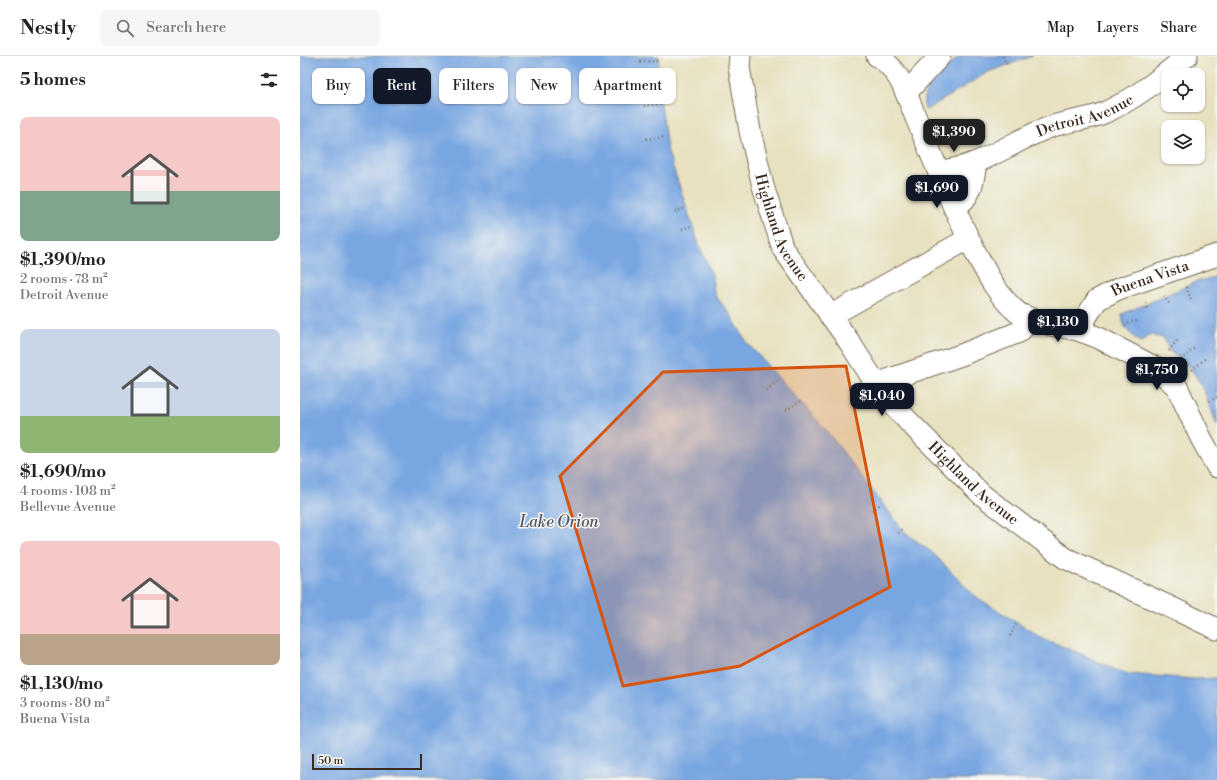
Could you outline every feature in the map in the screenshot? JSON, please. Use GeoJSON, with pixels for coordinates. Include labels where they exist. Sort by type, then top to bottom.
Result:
{"type":"FeatureCollection","features":[{"type":"Feature","properties":{"kind":"street","name":"Highland Avenue"},"geometry":{"type":"LineString","coordinates":[[740,56],[739,67],[750,131],[763,186],[783,249],[876,384],[908,421],[981,494],[1065,558],[1217,630]]}},
{"type":"Feature","properties":{"kind":"street"},"geometry":{"type":"LineString","coordinates":[[877,56],[887,63],[907,92],[938,171],[968,239],[989,278],[1004,299],[1017,312],[1032,319],[1051,325],[1078,330],[1099,338],[1156,368],[1177,387],[1217,468]]}},
{"type":"Feature","properties":{"kind":"street"},"geometry":{"type":"LineString","coordinates":[[907,92],[940,56]]}},
{"type":"Feature","properties":{"kind":"street","name":"Detroit Avenue"},"geometry":{"type":"LineString","coordinates":[[938,171],[955,170],[976,163],[1046,128],[1088,118],[1121,105],[1139,94],[1187,56]]}},
{"type":"Feature","properties":{"kind":"street"},"geometry":{"type":"LineString","coordinates":[[954,208],[964,201],[969,195],[976,163]]}},
{"type":"Feature","properties":{"kind":"street"},"geometry":{"type":"LineString","coordinates":[[830,316],[968,239]]}},
{"type":"Feature","properties":{"kind":"street","name":"Buena Vista"},"geometry":{"type":"LineString","coordinates":[[1078,330],[1096,300],[1118,289],[1217,255]]}},
{"type":"Feature","properties":{"kind":"street"},"geometry":{"type":"LineString","coordinates":[[876,384],[961,355],[1019,332],[1032,319]]}},
{"type":"Feature","properties":{"kind":"path"},"geometry":{"type":"LineString","coordinates":[[1003,56],[1007,65]]}},
{"type":"Feature","properties":{"kind":"path"},"geometry":{"type":"LineString","coordinates":[[640,62],[657,62]]}},
{"type":"Feature","properties":{"kind":"path"},"geometry":{"type":"LineString","coordinates":[[644,106],[661,104]]}},
{"type":"Feature","properties":{"kind":"path"},"geometry":{"type":"LineString","coordinates":[[646,138],[665,137]]}},
{"type":"Feature","properties":{"kind":"path"},"geometry":{"type":"LineString","coordinates":[[675,211],[686,208]]}},
{"type":"Feature","properties":{"kind":"path"},"geometry":{"type":"LineString","coordinates":[[682,230],[692,226]]}},
{"type":"Feature","properties":{"kind":"path"},"geometry":{"type":"LineString","coordinates":[[1186,287],[1192,302]]}},
{"type":"Feature","properties":{"kind":"path"},"geometry":{"type":"LineString","coordinates":[[1164,296],[1170,305]]}},
{"type":"Feature","properties":{"kind":"path"},"geometry":{"type":"LineString","coordinates":[[1146,303],[1148,309]]}},
{"type":"Feature","properties":{"kind":"path"},"geometry":{"type":"LineString","coordinates":[[1125,326],[1130,322],[1137,321]]}},
{"type":"Feature","properties":{"kind":"path"},"geometry":{"type":"LineString","coordinates":[[1170,351],[1178,339]]}},
{"type":"Feature","properties":{"kind":"path"},"geometry":{"type":"LineString","coordinates":[[1181,360],[1196,346]]}},
{"type":"Feature","properties":{"kind":"path"},"geometry":{"type":"LineString","coordinates":[[1192,370],[1206,358]]}},
{"type":"Feature","properties":{"kind":"path"},"geometry":{"type":"LineString","coordinates":[[767,390],[779,379]]}},
{"type":"Feature","properties":{"kind":"path"},"geometry":{"type":"LineString","coordinates":[[1209,401],[1217,397]]}},
{"type":"Feature","properties":{"kind":"path"},"geometry":{"type":"LineString","coordinates":[[786,410],[801,401]]}},
{"type":"Feature","properties":{"kind":"path"},"geometry":{"type":"LineString","coordinates":[[872,510],[882,503]]}},
{"type":"Feature","properties":{"kind":"path"},"geometry":{"type":"LineString","coordinates":[[898,533],[902,529]]}},
{"type":"Feature","properties":{"kind":"path"},"geometry":{"type":"LineString","coordinates":[[1010,636],[1017,622]]}},
{"type":"Feature","properties":{"kind":"highlighted area"},"geometry":{"type":"Polygon","coordinates":[[[846,366],[890,587],[740,666],[623,686],[560,476],[663,372],[846,366]]]}},
{"type":"Feature","properties":{"kind":"water","name":"Lake Orion"},"geometry":{"type":"Polygon","coordinates":[[[300,56],[659,56],[658,68],[579,68],[579,104],[661,104],[667,149],[700,248],[712,274],[715,295],[730,314],[748,344],[826,430],[902,529],[933,553],[975,596],[1040,637],[1118,671],[1129,674],[1195,679],[1217,678],[1217,780],[300,780],[300,56]]]}},
{"type":"Feature","properties":{"kind":"water"},"geometry":{"type":"Polygon","coordinates":[[[959,56],[1033,56],[988,72],[926,110],[924,103],[928,88],[959,56]]]}},
{"type":"Feature","properties":{"kind":"water"},"geometry":{"type":"Polygon","coordinates":[[[1217,276],[1217,426],[1203,387],[1188,365],[1169,351],[1164,338],[1149,335],[1141,342],[1137,339],[1125,327],[1122,314],[1196,282],[1217,276]]]}}]}
